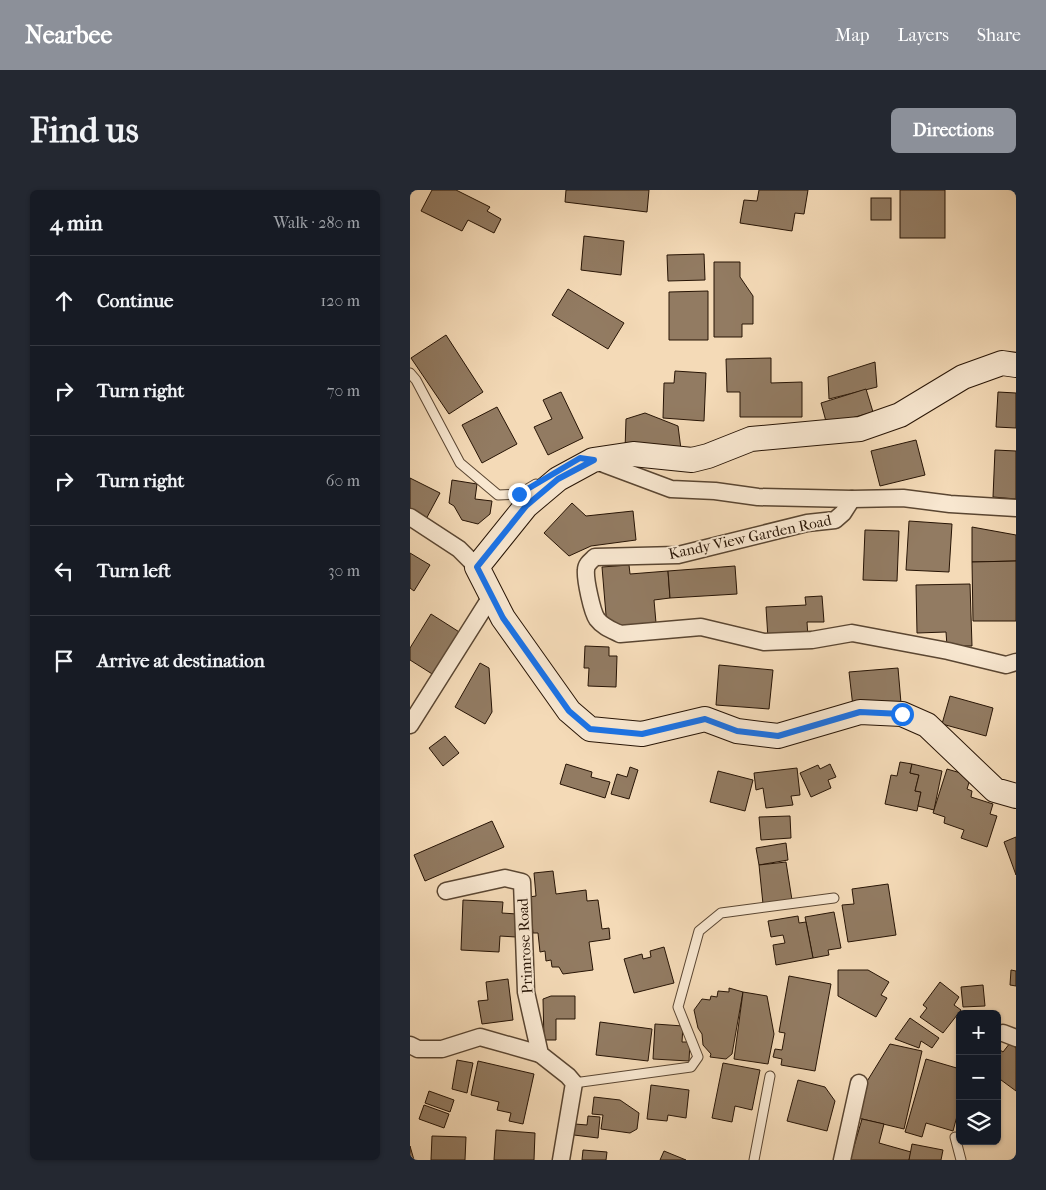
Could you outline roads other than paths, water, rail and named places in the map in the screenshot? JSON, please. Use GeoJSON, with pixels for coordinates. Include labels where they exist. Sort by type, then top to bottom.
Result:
{"type":"FeatureCollection","features":[{"type":"Feature","properties":{"kind":"street"},"geometry":{"type":"LineString","coordinates":[[477,567],[526,506],[558,479],[594,460],[634,454],[692,460],[708,456],[751,439],[860,428],[900,415],[962,377],[1002,363],[1016,365]]}},
{"type":"Feature","properties":{"kind":"street","name":"Kandy View Garden Road"},"geometry":{"type":"LineString","coordinates":[[594,460],[671,488],[758,497],[903,498],[950,504],[1016,508]]}},
{"type":"Feature","properties":{"kind":"street","name":"Kandy View Garden Road"},"geometry":{"type":"LineString","coordinates":[[852,499],[843,514],[835,520],[807,524],[678,555],[595,557],[589,562],[586,569],[592,609],[598,620],[620,634],[701,627],[764,642],[812,640],[852,633],[948,651],[1006,665],[1016,662]]}},
{"type":"Feature","properties":{"kind":"street"},"geometry":{"type":"LineString","coordinates":[[410,518],[459,548],[477,567],[503,618],[569,711],[590,729],[642,734],[705,719],[737,731],[778,736],[860,712],[902,714],[928,725],[995,790],[1016,796]]}},
{"type":"Feature","properties":{"kind":"street"},"geometry":{"type":"LineString","coordinates":[[410,725],[492,595]]}},
{"type":"Feature","properties":{"kind":"street","name":"Primrose Road"},"geometry":{"type":"LineString","coordinates":[[446,891],[505,878],[522,882],[526,992],[540,1054]]}},
{"type":"Feature","properties":{"kind":"street"},"geometry":{"type":"LineString","coordinates":[[410,1045],[418,1049],[442,1049],[480,1037],[540,1054],[574,1083],[561,1160]]}},
{"type":"Feature","properties":{"kind":"street"},"geometry":{"type":"LineString","coordinates":[[842,1160],[860,1083]]}},
{"type":"Feature","properties":{"kind":"lane"},"geometry":{"type":"LineString","coordinates":[[410,372],[460,464],[498,495],[519,494],[580,458],[594,460]]}},
{"type":"Feature","properties":{"kind":"lane"},"geometry":{"type":"LineString","coordinates":[[574,1083],[691,1066],[698,1056],[678,1007],[699,930],[721,913],[834,898]]}},
{"type":"Feature","properties":{"kind":"lane"},"geometry":{"type":"LineString","coordinates":[[754,1160],[770,1076]]}},
{"type":"Feature","properties":{"kind":"lane"},"geometry":{"type":"LineString","coordinates":[[955,1137],[961,1160]]}}]}
